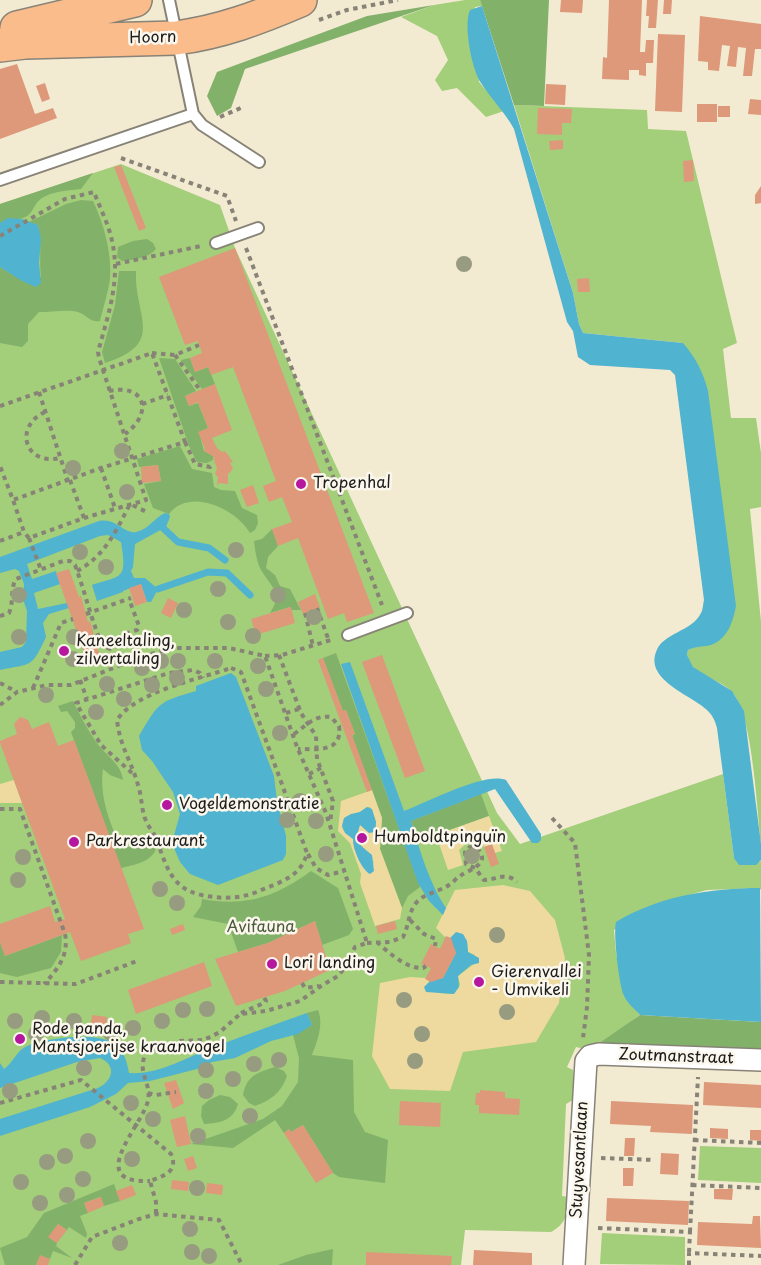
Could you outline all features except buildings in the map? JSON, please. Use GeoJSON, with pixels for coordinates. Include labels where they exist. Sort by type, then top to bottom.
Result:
{"type":"FeatureCollection","features":[{"type":"Feature","properties":{"kind":"main road"},"geometry":{"type":"LineString","coordinates":[[0,32],[135,0]]}},
{"type":"Feature","properties":{"kind":"main road","name":"Hoorn"},"geometry":{"type":"LineString","coordinates":[[0,45],[25,42],[176,38],[246,23],[300,0]]}},
{"type":"Feature","properties":{"kind":"street","name":"Zoutmanstraat"},"geometry":{"type":"LineString","coordinates":[[590,1056],[599,1054],[761,1060]]}},
{"type":"Feature","properties":{"kind":"street","name":"Stuyvesantlaan"},"geometry":{"type":"LineString","coordinates":[[574,1265],[586,1061],[590,1056]]}},
{"type":"Feature","properties":{"kind":"lane"},"geometry":{"type":"LineString","coordinates":[[169,0],[193,114],[202,125],[259,162]]}},
{"type":"Feature","properties":{"kind":"lane"},"geometry":{"type":"LineString","coordinates":[[0,180],[193,114]]}},
{"type":"Feature","properties":{"kind":"lane"},"geometry":{"type":"LineString","coordinates":[[216,243],[258,228]]}},
{"type":"Feature","properties":{"kind":"lane"},"geometry":{"type":"LineString","coordinates":[[348,635],[407,613]]}},
{"type":"Feature","properties":{"kind":"path"},"geometry":{"type":"LineString","coordinates":[[122,158],[227,196],[388,620]]}},
{"type":"Feature","properties":{"kind":"path"},"geometry":{"type":"LineString","coordinates":[[0,236],[64,199],[94,192],[112,240],[116,264],[115,283],[98,352],[146,500],[84,518],[29,538]]}},
{"type":"Feature","properties":{"kind":"path"},"geometry":{"type":"LineString","coordinates":[[116,264],[216,243]]}},
{"type":"Feature","properties":{"kind":"path"},"geometry":{"type":"LineString","coordinates":[[0,406],[152,353],[175,355],[199,345]]}},
{"type":"Feature","properties":{"kind":"path"},"geometry":{"type":"LineString","coordinates":[[152,353],[195,464],[210,467],[214,463]]}},
{"type":"Feature","properties":{"kind":"path"},"geometry":{"type":"LineString","coordinates":[[175,355],[200,390]]}},
{"type":"Feature","properties":{"kind":"path"},"geometry":{"type":"LineString","coordinates":[[110,391],[130,390],[137,395],[141,404],[143,412],[141,419],[125,434]]}},
{"type":"Feature","properties":{"kind":"path"},"geometry":{"type":"LineString","coordinates":[[39,392],[60,458],[84,518]]}},
{"type":"Feature","properties":{"kind":"path"},"geometry":{"type":"LineString","coordinates":[[141,404],[168,395]]}},
{"type":"Feature","properties":{"kind":"path"},"geometry":{"type":"LineString","coordinates":[[45,412],[36,416],[28,426],[28,447],[32,453],[44,459],[60,458]]}},
{"type":"Feature","properties":{"kind":"path"},"geometry":{"type":"LineString","coordinates":[[13,500],[101,468],[185,442]]}},
{"type":"Feature","properties":{"kind":"path"},"geometry":{"type":"LineString","coordinates":[[0,466],[24,532],[29,538],[41,570]]}},
{"type":"Feature","properties":{"kind":"path"},"geometry":{"type":"LineString","coordinates":[[101,468],[116,508]]}},
{"type":"Feature","properties":{"kind":"path"},"geometry":{"type":"LineString","coordinates":[[130,504],[149,513]]}},
{"type":"Feature","properties":{"kind":"path"},"geometry":{"type":"LineString","coordinates":[[77,571],[101,554],[112,539],[130,504]]}},
{"type":"Feature","properties":{"kind":"path"},"geometry":{"type":"LineString","coordinates":[[0,541],[24,532]]}},
{"type":"Feature","properties":{"kind":"path"},"geometry":{"type":"LineString","coordinates":[[0,616],[9,613],[12,606],[13,583],[16,579],[67,561],[73,562],[77,571],[92,613],[94,627],[102,645],[110,649],[116,648],[125,634],[137,630],[139,626],[130,598],[92,613],[86,615]]}},
{"type":"Feature","properties":{"kind":"path"},"geometry":{"type":"LineString","coordinates":[[317,608],[329,641]]}},
{"type":"Feature","properties":{"kind":"path"},"geometry":{"type":"LineString","coordinates":[[305,613],[312,646]]}},
{"type":"Feature","properties":{"kind":"path"},"geometry":{"type":"LineString","coordinates":[[33,689],[61,624],[73,619]]}},
{"type":"Feature","properties":{"kind":"path"},"geometry":{"type":"LineString","coordinates":[[0,705],[17,692],[48,685],[70,685],[143,656],[174,648],[229,648],[266,656],[279,655],[348,635]]}},
{"type":"Feature","properties":{"kind":"path"},"geometry":{"type":"LineString","coordinates":[[279,655],[299,708],[316,736],[317,759],[333,801],[329,824]]}},
{"type":"Feature","properties":{"kind":"path"},"geometry":{"type":"LineString","coordinates":[[266,656],[298,749],[329,824],[367,943]]}},
{"type":"Feature","properties":{"kind":"path"},"geometry":{"type":"LineString","coordinates":[[307,853],[305,862],[293,876],[255,893],[226,898],[199,895],[180,885],[164,863],[156,838],[146,820],[134,776],[119,739],[117,720],[123,711],[141,698],[231,668],[241,672],[307,853],[316,868],[328,875],[344,872]]}},
{"type":"Feature","properties":{"kind":"path"},"geometry":{"type":"LineString","coordinates":[[134,776],[101,745],[76,703],[169,673],[193,670],[200,673],[203,678]]}},
{"type":"Feature","properties":{"kind":"path"},"geometry":{"type":"LineString","coordinates":[[80,680],[87,699]]}},
{"type":"Feature","properties":{"kind":"path"},"geometry":{"type":"LineString","coordinates":[[0,682],[17,692]]}},
{"type":"Feature","properties":{"kind":"path"},"geometry":{"type":"LineString","coordinates":[[286,713],[299,708]]}},
{"type":"Feature","properties":{"kind":"path"},"geometry":{"type":"LineString","coordinates":[[294,734],[308,725],[311,720],[323,716],[331,717],[339,726],[339,738],[333,746],[298,749]]}},
{"type":"Feature","properties":{"kind":"path"},"geometry":{"type":"LineString","coordinates":[[309,774],[321,768]]}},
{"type":"Feature","properties":{"kind":"path"},"geometry":{"type":"LineString","coordinates":[[0,808],[20,809],[65,934],[68,947],[54,973],[44,984]]}},
{"type":"Feature","properties":{"kind":"path"},"geometry":{"type":"LineString","coordinates":[[552,818],[574,843],[589,955],[587,1007],[582,1044],[590,1056]]}},
{"type":"Feature","properties":{"kind":"path"},"geometry":{"type":"LineString","coordinates":[[240,1014],[266,1011],[300,1001],[338,976],[346,966],[355,947],[367,943],[390,942],[403,937],[408,930],[412,910],[418,901],[452,884],[458,877],[474,868],[483,859],[482,852],[477,848],[470,848],[465,852],[466,864],[474,868],[483,880],[504,876],[515,879],[517,882]]}},
{"type":"Feature","properties":{"kind":"path"},"geometry":{"type":"LineString","coordinates":[[409,920],[424,934],[436,939],[435,946]]}},
{"type":"Feature","properties":{"kind":"path"},"geometry":{"type":"LineString","coordinates":[[377,942],[391,955],[417,969],[426,966]]}},
{"type":"Feature","properties":{"kind":"path"},"geometry":{"type":"LineString","coordinates":[[0,982],[76,984],[137,961]]}},
{"type":"Feature","properties":{"kind":"path"},"geometry":{"type":"LineString","coordinates":[[302,983],[305,988],[321,986]]}},
{"type":"Feature","properties":{"kind":"path"},"geometry":{"type":"LineString","coordinates":[[0,1103],[81,1080],[136,1124],[171,1154],[174,1160],[172,1170],[168,1174],[140,1182],[128,1179],[121,1174],[118,1165],[124,1143],[136,1124],[148,1101],[142,1069],[143,1058],[147,1052],[180,1041],[204,1040],[214,1036],[240,1014],[264,1003],[266,1001],[264,997]]}},
{"type":"Feature","properties":{"kind":"path"},"geometry":{"type":"LineString","coordinates":[[689,1265],[699,1058]]}},
{"type":"Feature","properties":{"kind":"path"},"geometry":{"type":"LineString","coordinates":[[148,1093],[156,1095],[176,1092]]}},
{"type":"Feature","properties":{"kind":"path"},"geometry":{"type":"LineString","coordinates":[[694,1140],[761,1143]]}},
{"type":"Feature","properties":{"kind":"path"},"geometry":{"type":"LineString","coordinates":[[580,1157],[654,1160]]}},
{"type":"Feature","properties":{"kind":"path"},"geometry":{"type":"LineString","coordinates":[[150,1181],[156,1202],[156,1214]]}},
{"type":"Feature","properties":{"kind":"path"},"geometry":{"type":"LineString","coordinates":[[692,1185],[761,1188]]}},
{"type":"Feature","properties":{"kind":"path"},"geometry":{"type":"LineString","coordinates":[[75,1265],[92,1237],[156,1214],[219,1220],[242,1265]]}},
{"type":"Feature","properties":{"kind":"path"},"geometry":{"type":"LineString","coordinates":[[577,1228],[690,1232]]}},
{"type":"Feature","properties":{"kind":"path"},"geometry":{"type":"LineString","coordinates":[[689,1253],[761,1256]]}},
{"type":"Feature","properties":{"kind":"green space"},"geometry":{"type":"Polygon","coordinates":[[[480,0],[482,6],[475,7],[479,82],[504,111],[486,117],[457,88],[442,91],[435,80],[448,60],[437,36],[401,17],[434,5],[480,0]]]}},
{"type":"Feature","properties":{"kind":"green space"},"geometry":{"type":"Polygon","coordinates":[[[480,0],[549,0],[544,106],[514,105],[480,0]]]}},
{"type":"Feature","properties":{"kind":"green space"},"geometry":{"type":"Polygon","coordinates":[[[434,5],[245,69],[231,108],[217,116],[207,96],[217,72],[367,16],[434,5]]]}},
{"type":"Feature","properties":{"kind":"green space"},"geometry":{"type":"Polygon","coordinates":[[[514,105],[647,110],[648,129],[686,131],[737,343],[723,349],[731,418],[756,418],[761,453],[761,507],[750,509],[761,622],[761,844],[749,741],[739,704],[727,687],[694,668],[687,655],[688,650],[694,647],[713,644],[683,343],[583,333],[573,293],[514,105]]]}},
{"type":"Feature","properties":{"kind":"green space","name":"Avifauna"},"geometry":{"type":"Polygon","coordinates":[[[121,164],[220,205],[235,248],[497,813],[520,844],[723,774],[734,858],[760,862],[761,860],[761,890],[759,888],[707,890],[656,904],[614,930],[624,996],[640,1015],[600,1043],[583,1048],[576,1047],[567,1067],[573,1070],[573,1100],[566,1104],[562,1196],[569,1197],[565,1218],[551,1232],[465,1230],[461,1265],[0,1265],[0,204],[121,164]]]}},
{"type":"Feature","properties":{"kind":"green space"},"geometry":{"type":"Polygon","coordinates":[[[93,173],[81,189],[45,196],[26,217],[0,223],[0,204],[93,173]]]}},
{"type":"Feature","properties":{"kind":"green space"},"geometry":{"type":"Polygon","coordinates":[[[81,200],[93,201],[101,219],[108,249],[110,279],[100,321],[94,321],[74,311],[39,312],[28,324],[28,341],[22,347],[0,343],[0,267],[11,274],[41,277],[38,225],[29,222],[66,204],[81,200]]]}},
{"type":"Feature","properties":{"kind":"green space"},"geometry":{"type":"Polygon","coordinates":[[[147,239],[156,249],[149,255],[122,261],[117,257],[118,247],[147,239]]]}},
{"type":"Feature","properties":{"kind":"green space"},"geometry":{"type":"Polygon","coordinates":[[[119,271],[136,271],[142,315],[142,337],[136,347],[105,363],[102,352],[115,305],[119,271]]]}},
{"type":"Feature","properties":{"kind":"green space"},"geometry":{"type":"Polygon","coordinates":[[[159,358],[175,359],[196,391],[185,396],[189,406],[198,403],[208,428],[199,432],[204,451],[213,456],[213,460],[207,463],[197,462],[189,446],[159,358]]]}},
{"type":"Feature","properties":{"kind":"green space"},"geometry":{"type":"Polygon","coordinates":[[[190,358],[195,372],[208,367],[215,384],[202,389],[181,360],[190,358]]]}},
{"type":"Feature","properties":{"kind":"green space"},"geometry":{"type":"Polygon","coordinates":[[[180,446],[192,469],[212,473],[214,487],[235,491],[242,508],[257,515],[258,523],[255,530],[250,533],[234,516],[212,504],[189,502],[178,506],[169,514],[153,508],[144,484],[161,481],[158,465],[139,467],[137,459],[180,446]]]}},
{"type":"Feature","properties":{"kind":"green space"},"geometry":{"type":"Polygon","coordinates":[[[272,529],[278,546],[268,557],[266,568],[275,575],[280,586],[290,589],[301,610],[291,610],[290,607],[270,613],[276,599],[274,588],[259,566],[254,541],[262,539],[272,529]]]}},
{"type":"Feature","properties":{"kind":"green space"},"geometry":{"type":"Polygon","coordinates":[[[336,653],[420,887],[408,896],[402,908],[380,849],[382,818],[352,736],[355,734],[346,710],[343,711],[323,658],[336,653]]]}},
{"type":"Feature","properties":{"kind":"green space"},"geometry":{"type":"Polygon","coordinates":[[[73,701],[93,737],[122,774],[123,780],[110,775],[103,769],[102,779],[106,810],[122,849],[151,840],[156,849],[142,862],[121,868],[71,732],[75,728],[75,722],[67,711],[61,712],[58,706],[73,701]]]}},
{"type":"Feature","properties":{"kind":"green space"},"geometry":{"type":"Polygon","coordinates":[[[481,794],[489,816],[418,841],[411,821],[481,794]]]}},
{"type":"Feature","properties":{"kind":"green space"},"geometry":{"type":"Polygon","coordinates":[[[311,871],[338,888],[353,929],[349,935],[322,945],[315,921],[268,943],[238,952],[228,924],[193,917],[201,906],[202,899],[232,902],[259,898],[285,887],[311,871]]]}},
{"type":"Feature","properties":{"kind":"green space"},"geometry":{"type":"Polygon","coordinates":[[[62,935],[61,952],[51,968],[17,977],[0,973],[0,942],[5,956],[62,935]]]}},
{"type":"Feature","properties":{"kind":"green space"},"geometry":{"type":"Polygon","coordinates":[[[318,1010],[320,1027],[312,1055],[353,1060],[354,1112],[365,1132],[388,1140],[385,1183],[339,1177],[333,1173],[303,1125],[284,1133],[275,1120],[233,1148],[191,1144],[263,1119],[282,1106],[298,1082],[299,1058],[293,1035],[312,1025],[307,1013],[318,1010]]]}},
{"type":"Feature","properties":{"kind":"green space"},"geometry":{"type":"Polygon","coordinates":[[[640,1015],[761,1022],[761,1052],[598,1044],[640,1015]]]}},
{"type":"Feature","properties":{"kind":"green space"},"geometry":{"type":"Polygon","coordinates":[[[275,1067],[284,1071],[287,1076],[282,1087],[266,1101],[255,1106],[249,1103],[243,1095],[247,1083],[258,1073],[275,1067]]]}},
{"type":"Feature","properties":{"kind":"green space"},"geometry":{"type":"Polygon","coordinates":[[[220,1095],[230,1097],[238,1104],[236,1110],[225,1120],[204,1124],[201,1116],[202,1106],[220,1095]]]}},
{"type":"Feature","properties":{"kind":"green space"},"geometry":{"type":"Polygon","coordinates":[[[700,1146],[761,1148],[761,1183],[698,1180],[700,1146]]]}},
{"type":"Feature","properties":{"kind":"green space"},"geometry":{"type":"Polygon","coordinates":[[[114,1184],[120,1201],[104,1206],[100,1197],[84,1203],[88,1213],[80,1216],[87,1234],[86,1238],[69,1227],[67,1230],[58,1224],[49,1237],[57,1243],[56,1246],[72,1258],[53,1251],[50,1259],[40,1256],[36,1265],[5,1265],[0,1248],[27,1237],[44,1213],[114,1184]]]}},
{"type":"Feature","properties":{"kind":"green space"},"geometry":{"type":"Polygon","coordinates":[[[602,1233],[685,1237],[685,1265],[600,1264],[602,1233]]]}},
{"type":"Feature","properties":{"kind":"green space"},"geometry":{"type":"Polygon","coordinates":[[[333,1249],[332,1265],[278,1265],[306,1255],[333,1249]]]}},
{"type":"Feature","properties":{"kind":"sand"},"geometry":{"type":"Polygon","coordinates":[[[14,780],[22,803],[0,803],[0,784],[14,780]]]}},
{"type":"Feature","properties":{"kind":"sand"},"geometry":{"type":"Polygon","coordinates":[[[372,790],[382,818],[380,849],[402,908],[400,919],[375,926],[360,883],[361,874],[350,843],[338,831],[341,801],[372,790]],[[370,807],[344,820],[343,830],[353,838],[354,848],[360,862],[374,863],[355,837],[358,834],[359,825],[362,825],[364,829],[376,829],[376,822],[370,807]]]}},
{"type":"Feature","properties":{"kind":"sand"},"geometry":{"type":"Polygon","coordinates":[[[489,816],[502,851],[495,853],[491,845],[484,847],[476,841],[468,842],[459,850],[463,865],[448,870],[436,835],[489,816]]]}},
{"type":"Feature","properties":{"kind":"sand"},"geometry":{"type":"Polygon","coordinates":[[[503,885],[530,891],[555,920],[565,958],[559,1003],[536,1042],[463,1052],[450,1091],[390,1089],[372,1056],[380,983],[410,977],[426,978],[439,993],[453,994],[460,985],[458,976],[474,964],[475,955],[468,952],[467,941],[445,937],[436,928],[455,890],[503,885]]]}},
{"type":"Feature","properties":{"kind":"water"},"geometry":{"type":"Polygon","coordinates":[[[482,6],[573,293],[583,333],[683,343],[695,360],[706,384],[736,606],[731,623],[722,638],[711,645],[688,650],[687,655],[693,667],[732,691],[744,711],[761,844],[761,860],[756,865],[739,865],[734,858],[714,719],[701,705],[664,679],[655,662],[656,652],[660,645],[697,619],[702,612],[704,600],[675,375],[670,370],[590,365],[578,357],[573,331],[567,322],[514,129],[481,83],[472,58],[467,26],[468,17],[470,10],[482,6]]]}},
{"type":"Feature","properties":{"kind":"water"},"geometry":{"type":"Polygon","coordinates":[[[8,218],[22,219],[38,225],[41,239],[39,263],[41,283],[36,287],[0,267],[0,223],[8,218]]]}},
{"type":"Feature","properties":{"kind":"water"},"geometry":{"type":"Polygon","coordinates":[[[165,513],[170,517],[166,527],[135,544],[131,571],[134,578],[145,578],[158,589],[151,602],[147,602],[141,584],[97,601],[92,585],[116,577],[123,570],[121,542],[108,535],[27,564],[32,579],[56,571],[60,584],[34,593],[38,609],[67,603],[69,608],[49,614],[43,623],[46,637],[33,660],[25,665],[0,670],[0,652],[22,647],[26,642],[27,611],[23,599],[24,584],[19,571],[15,569],[0,573],[0,557],[99,521],[111,522],[127,531],[136,532],[144,529],[165,513]]]}},
{"type":"Feature","properties":{"kind":"water"},"geometry":{"type":"Polygon","coordinates":[[[350,662],[404,811],[470,784],[497,778],[506,780],[541,834],[541,840],[538,843],[532,843],[495,789],[411,821],[430,877],[446,908],[443,915],[429,901],[418,883],[341,664],[350,662]]]}},
{"type":"Feature","properties":{"kind":"water"},"geometry":{"type":"Polygon","coordinates":[[[231,673],[236,677],[274,776],[277,801],[286,836],[286,854],[283,860],[218,885],[190,874],[180,862],[173,839],[180,814],[173,792],[142,750],[139,736],[161,705],[196,691],[196,686],[231,673]]]}},
{"type":"Feature","properties":{"kind":"water"},"geometry":{"type":"Polygon","coordinates":[[[367,807],[372,809],[376,822],[375,832],[369,833],[360,825],[356,838],[361,846],[372,855],[374,871],[370,874],[358,858],[353,839],[345,833],[342,826],[344,818],[367,807]]]}},
{"type":"Feature","properties":{"kind":"water"},"geometry":{"type":"Polygon","coordinates":[[[760,888],[761,1022],[640,1015],[627,1001],[622,990],[618,971],[616,922],[650,906],[686,895],[760,888]]]}},
{"type":"Feature","properties":{"kind":"water"},"geometry":{"type":"Polygon","coordinates":[[[456,932],[463,934],[467,941],[468,952],[479,958],[479,963],[471,965],[458,976],[459,987],[454,994],[426,992],[424,987],[430,981],[443,978],[456,953],[450,938],[456,932]]]}},
{"type":"Feature","properties":{"kind":"water"},"geometry":{"type":"Polygon","coordinates":[[[307,1013],[312,1025],[298,1034],[271,1041],[235,1058],[212,1062],[201,1068],[150,1081],[128,1083],[116,1094],[90,1107],[0,1136],[0,1119],[98,1088],[110,1077],[109,1065],[100,1058],[77,1062],[0,1088],[0,1063],[4,1069],[27,1046],[47,1040],[72,1037],[107,1040],[115,1044],[123,1053],[129,1073],[140,1073],[173,1064],[307,1013]]]}},
{"type":"Feature","properties":{"kind":"waterway"},"geometry":{"type":"LineString","coordinates":[[163,528],[178,542],[209,548],[225,560]]}},
{"type":"Feature","properties":{"kind":"waterway"},"geometry":{"type":"LineString","coordinates":[[158,589],[208,572],[227,573],[250,595]]}},
{"type":"Feature","properties":{"kind":"place","name":"Tropenhal"},"geometry":{"type":"Point","coordinates":[301,484]}},
{"type":"Feature","properties":{"kind":"place","name":"Kaneeltaling, zilvertaling"},"geometry":{"type":"Point","coordinates":[64,651]}},
{"type":"Feature","properties":{"kind":"place","name":"Vogeldemonstratie"},"geometry":{"type":"Point","coordinates":[167,805]}},
{"type":"Feature","properties":{"kind":"place","name":"Humboldtpinguïn"},"geometry":{"type":"Point","coordinates":[362,838]}},
{"type":"Feature","properties":{"kind":"place","name":"Parkrestaurant"},"geometry":{"type":"Point","coordinates":[74,842]}},
{"type":"Feature","properties":{"kind":"place","name":"Lori landing"},"geometry":{"type":"Point","coordinates":[272,964]}},
{"type":"Feature","properties":{"kind":"place","name":"Gierenvallei - Umvikeli"},"geometry":{"type":"Point","coordinates":[479,982]}},
{"type":"Feature","properties":{"kind":"place","name":"Rode panda, Mantsjoerijse kraanvogel"},"geometry":{"type":"Point","coordinates":[20,1039]}}]}
